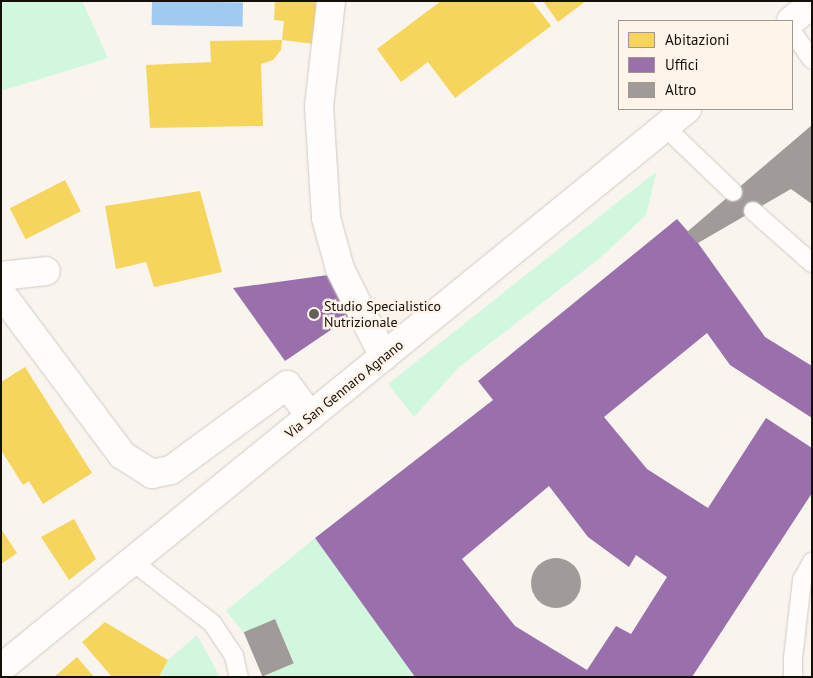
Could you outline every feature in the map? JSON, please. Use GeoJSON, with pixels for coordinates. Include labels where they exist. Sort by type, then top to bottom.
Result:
{"type":"FeatureCollection","features":[{"type":"Feature","properties":{"kind":"main road"},"geometry":{"type":"LineString","coordinates":[[331,1],[319,106],[326,218],[340,269],[384,357]]}},
{"type":"Feature","properties":{"kind":"main road"},"geometry":{"type":"LineString","coordinates":[[792,20],[812,4]]}},
{"type":"Feature","properties":{"kind":"main road","name":"Via San Gennaro Agnano"},"geometry":{"type":"LineString","coordinates":[[1,668],[134,562],[686,110]]}},
{"type":"Feature","properties":{"kind":"main road"},"geometry":{"type":"LineString","coordinates":[[1,276],[46,272]]}},
{"type":"Feature","properties":{"kind":"main road"},"geometry":{"type":"LineString","coordinates":[[1,293],[122,456],[152,474],[171,470],[287,385],[310,416]]}},
{"type":"Feature","properties":{"kind":"lane"},"geometry":{"type":"LineString","coordinates":[[793,33],[812,60]]}},
{"type":"Feature","properties":{"kind":"lane"},"geometry":{"type":"LineString","coordinates":[[665,127],[733,192]]}},
{"type":"Feature","properties":{"kind":"lane"},"geometry":{"type":"LineString","coordinates":[[753,211],[812,263]]}},
{"type":"Feature","properties":{"kind":"lane"},"geometry":{"type":"LineString","coordinates":[[134,562],[212,622],[234,656],[239,677]]}},
{"type":"Feature","properties":{"kind":"lane"},"geometry":{"type":"LineString","coordinates":[[793,677],[793,658],[802,580],[812,562]]}},
{"type":"Feature","properties":{"kind":"green space"},"geometry":{"type":"Polygon","coordinates":[[[1,1],[82,1],[108,58],[1,91],[1,1]]]}},
{"type":"Feature","properties":{"kind":"green space"},"geometry":{"type":"Polygon","coordinates":[[[657,171],[646,215],[600,258],[457,369],[414,417],[388,384],[657,171]]]}},
{"type":"Feature","properties":{"kind":"green space"},"geometry":{"type":"Polygon","coordinates":[[[315,538],[415,677],[262,677],[294,662],[275,619],[244,633],[226,611],[315,538]]]}},
{"type":"Feature","properties":{"kind":"green space"},"geometry":{"type":"Polygon","coordinates":[[[197,635],[220,677],[159,677],[168,660],[197,635]]]}},
{"type":"Feature","properties":{"kind":"water"},"geometry":{"type":"Polygon","coordinates":[[[152,1],[243,3],[243,27],[152,25],[152,1]]]}},
{"type":"Feature","properties":{"kind":"building: Abitazioni"},"geometry":{"type":"Polygon","coordinates":[[[275,1],[318,1],[315,44],[282,40],[284,21],[274,20],[275,1]]]}},
{"type":"Feature","properties":{"kind":"building: Abitazioni"},"geometry":{"type":"Polygon","coordinates":[[[441,1],[532,1],[551,26],[455,98],[428,62],[401,82],[377,49],[441,1]]]}},
{"type":"Feature","properties":{"kind":"building: Abitazioni"},"geometry":{"type":"Polygon","coordinates":[[[543,1],[586,1],[558,22],[543,1]]]}},
{"type":"Feature","properties":{"kind":"building: Abitazioni"},"geometry":{"type":"Polygon","coordinates":[[[282,40],[281,50],[273,60],[261,64],[263,126],[150,128],[146,65],[211,62],[210,41],[282,40]]]}},
{"type":"Feature","properties":{"kind":"building: Abitazioni"},"geometry":{"type":"Polygon","coordinates":[[[65,180],[81,211],[26,239],[10,208],[65,180]]]}},
{"type":"Feature","properties":{"kind":"building: Abitazioni"},"geometry":{"type":"Polygon","coordinates":[[[200,191],[222,272],[154,287],[146,262],[116,269],[105,206],[200,191]]]}},
{"type":"Feature","properties":{"kind":"building: Abitazioni"},"geometry":{"type":"Polygon","coordinates":[[[25,367],[92,473],[43,504],[29,481],[23,485],[1,450],[1,382],[25,367]]]}},
{"type":"Feature","properties":{"kind":"building: Abitazioni"},"geometry":{"type":"Polygon","coordinates":[[[74,519],[96,559],[69,580],[41,537],[74,519]]]}},
{"type":"Feature","properties":{"kind":"building: Abitazioni"},"geometry":{"type":"Polygon","coordinates":[[[1,529],[17,553],[1,564],[1,529]]]}},
{"type":"Feature","properties":{"kind":"building: Abitazioni"},"geometry":{"type":"Polygon","coordinates":[[[105,622],[168,660],[159,677],[112,677],[82,642],[105,622]]]}},
{"type":"Feature","properties":{"kind":"building: Abitazioni"},"geometry":{"type":"Polygon","coordinates":[[[77,657],[94,677],[54,677],[77,657]]]}},
{"type":"Feature","properties":{"kind":"building: Uffici"},"geometry":{"type":"Polygon","coordinates":[[[677,219],[698,243],[765,337],[812,366],[812,418],[730,365],[707,333],[604,417],[647,469],[708,508],[766,418],[812,448],[812,493],[692,677],[415,677],[315,538],[493,400],[478,381],[677,219]],[[549,486],[462,559],[515,626],[587,670],[616,626],[631,634],[667,577],[636,555],[629,567],[588,537],[549,486]]]}},
{"type":"Feature","properties":{"kind":"building: Uffici"},"geometry":{"type":"Polygon","coordinates":[[[328,275],[350,317],[285,361],[233,288],[328,275]]]}},
{"type":"Feature","properties":{"kind":"building: Altro"},"geometry":{"type":"Polygon","coordinates":[[[812,125],[812,204],[791,189],[698,243],[687,232],[812,125]]]}},
{"type":"Feature","properties":{"kind":"building: Altro"},"geometry":{"type":"Polygon","coordinates":[[[556,558],[570,562],[577,569],[581,583],[577,597],[570,604],[556,608],[542,604],[535,597],[531,583],[535,569],[542,562],[556,558]]]}},
{"type":"Feature","properties":{"kind":"building: Altro"},"geometry":{"type":"Polygon","coordinates":[[[275,619],[294,663],[262,676],[244,632],[275,619]]]}},
{"type":"Feature","properties":{"kind":"place","name":"Studio Specialistico Nutrizionale"},"geometry":{"type":"Point","coordinates":[314,314]}}]}
